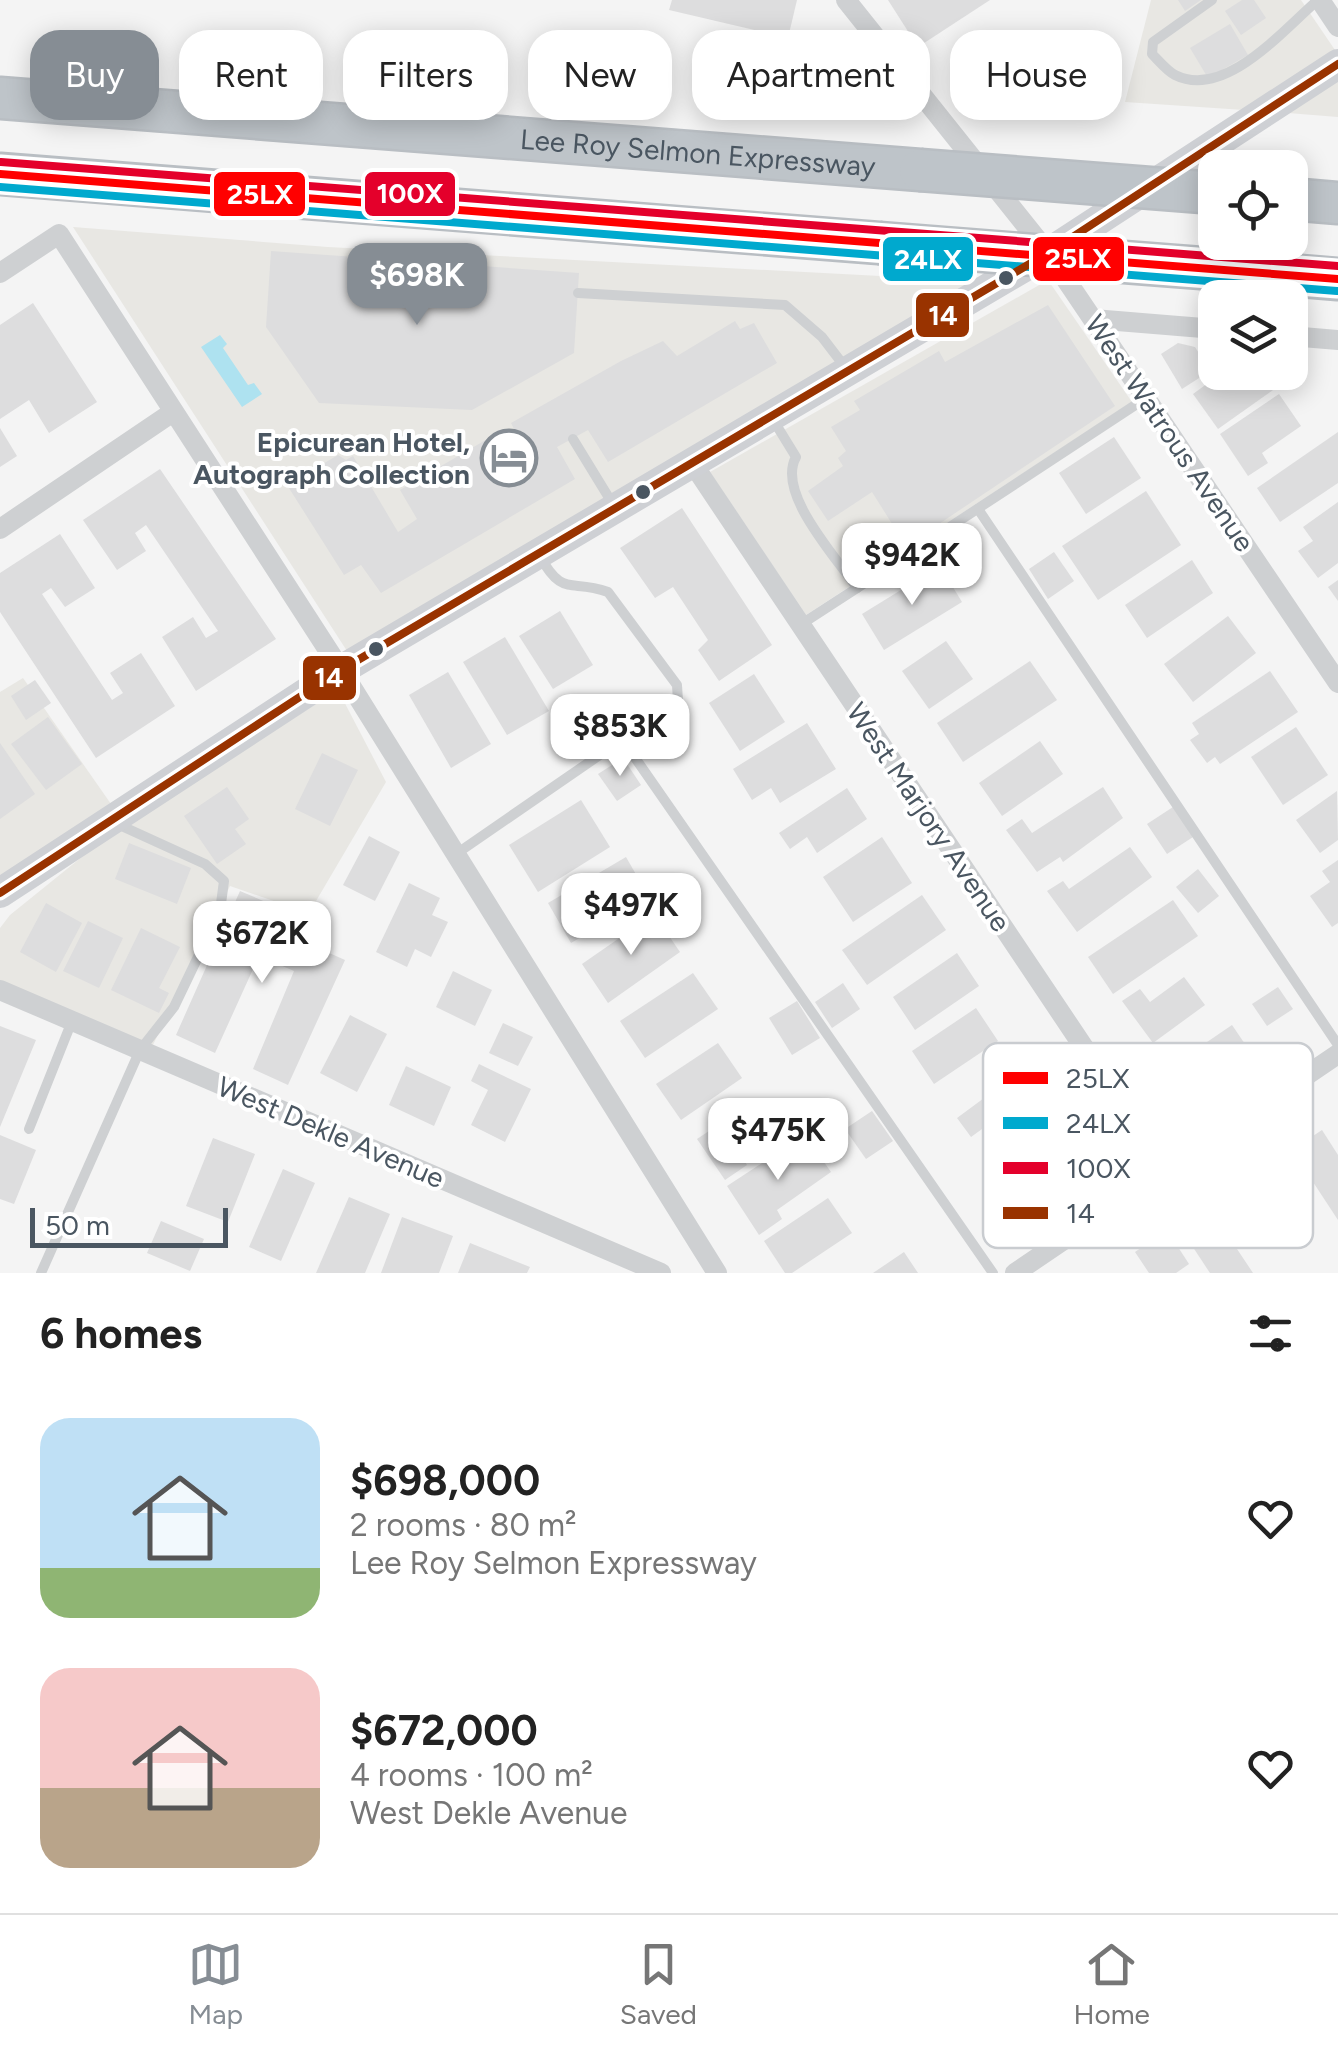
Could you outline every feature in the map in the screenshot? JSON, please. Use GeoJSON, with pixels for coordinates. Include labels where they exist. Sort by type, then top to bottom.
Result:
{"type":"FeatureCollection","features":[{"type":"Feature","properties":{"kind":"highway","name":"Lee Roy Selmon Expressway"},"geometry":{"type":"LineString","coordinates":[[0,98],[1198,192]]}},
{"type":"Feature","properties":{"kind":"highway"},"geometry":{"type":"LineString","coordinates":[[0,174],[1338,278]]}},
{"type":"Feature","properties":{"kind":"highway"},"geometry":{"type":"LineString","coordinates":[[1308,200],[1334,202]]}},
{"type":"Feature","properties":{"kind":"main road"},"geometry":{"type":"LineString","coordinates":[[0,893],[341,670],[1048,253],[1338,64]]}},
{"type":"Feature","properties":{"kind":"street","name":"West Watrous Avenue"},"geometry":{"type":"LineString","coordinates":[[846,0],[1048,253],[1338,684]]}},
{"type":"Feature","properties":{"kind":"street"},"geometry":{"type":"LineString","coordinates":[[1319,0],[1338,27]]}},
{"type":"Feature","properties":{"kind":"street"},"geometry":{"type":"LineString","coordinates":[[0,273],[58,234],[341,670],[717,1273]]}},
{"type":"Feature","properties":{"kind":"street"},"geometry":{"type":"LineString","coordinates":[[1093,319],[1198,328]]}},
{"type":"Feature","properties":{"kind":"street"},"geometry":{"type":"LineString","coordinates":[[1308,338],[1336,342]]}},
{"type":"Feature","properties":{"kind":"street"},"geometry":{"type":"LineString","coordinates":[[0,529],[172,412]]}},
{"type":"Feature","properties":{"kind":"street","name":"West Marjory Avenue"},"geometry":{"type":"LineString","coordinates":[[693,464],[1081,1043]]}},
{"type":"Feature","properties":{"kind":"street","name":"West Dekle Avenue"},"geometry":{"type":"LineString","coordinates":[[0,990],[662,1273]]}},
{"type":"Feature","properties":{"kind":"street"},"geometry":{"type":"LineString","coordinates":[[1313,1071],[1338,1054]]}},
{"type":"Feature","properties":{"kind":"street"},"geometry":{"type":"LineString","coordinates":[[1015,1273],[1052,1248]]}},
{"type":"Feature","properties":{"kind":"lane"},"geometry":{"type":"LineString","coordinates":[[1212,0],[1153,42],[1152,54],[1175,75],[1202,82],[1229,76],[1319,0]]}},
{"type":"Feature","properties":{"kind":"lane"},"geometry":{"type":"LineString","coordinates":[[578,294],[785,305],[822,337],[848,372]]}},
{"type":"Feature","properties":{"kind":"lane"},"geometry":{"type":"LineString","coordinates":[[800,625],[1146,398]]}},
{"type":"Feature","properties":{"kind":"lane"},"geometry":{"type":"LineString","coordinates":[[772,418],[796,457],[789,482],[798,501],[857,588]]}},
{"type":"Feature","properties":{"kind":"lane"},"geometry":{"type":"LineString","coordinates":[[572,439],[616,509]]}},
{"type":"Feature","properties":{"kind":"lane"},"geometry":{"type":"LineString","coordinates":[[978,509],[1338,1045]]}},
{"type":"Feature","properties":{"kind":"lane"},"geometry":{"type":"LineString","coordinates":[[456,854],[678,701],[677,686],[608,592],[593,587],[568,588],[554,582],[539,554]]}},
{"type":"Feature","properties":{"kind":"lane"},"geometry":{"type":"LineString","coordinates":[[622,740],[993,1273]]}},
{"type":"Feature","properties":{"kind":"lane"},"geometry":{"type":"LineString","coordinates":[[41,1273],[140,1050],[174,1007],[220,911],[224,881],[205,864],[110,821]]}},
{"type":"Feature","properties":{"kind":"lane"},"geometry":{"type":"LineString","coordinates":[[29,1130],[72,1021]]}},
{"type":"Feature","properties":{"kind":"shaded area"},"geometry":{"type":"Polygon","coordinates":[[[1151,0],[1301,0],[1335,50],[1244,110],[1125,102],[1151,0]]]}},
{"type":"Feature","properties":{"kind":"shaded area"},"geometry":{"type":"Polygon","coordinates":[[[1338,80],[1338,117],[1288,113],[1338,80]]]}},
{"type":"Feature","properties":{"kind":"shaded area"},"geometry":{"type":"Polygon","coordinates":[[[73,227],[328,247],[975,281],[347,651],[73,227]]]}},
{"type":"Feature","properties":{"kind":"shaded area"},"geometry":{"type":"Polygon","coordinates":[[[1048,280],[1132,402],[806,615],[710,472],[1048,280]]]}},
{"type":"Feature","properties":{"kind":"shaded area"},"geometry":{"type":"Polygon","coordinates":[[[23,678],[111,804],[0,877],[0,692],[23,678]]]}},
{"type":"Feature","properties":{"kind":"shaded area"},"geometry":{"type":"Polygon","coordinates":[[[338,690],[386,782],[309,913],[230,886],[152,1047],[0,984],[0,928],[10,915],[109,835],[338,690]]]}},
{"type":"Feature","properties":{"kind":"water"},"geometry":{"type":"Polygon","coordinates":[[[220,335],[227,344],[223,348],[248,385],[254,383],[262,394],[242,407],[201,347],[220,335]]]}},
{"type":"Feature","properties":{"kind":"building"},"geometry":{"type":"Polygon","coordinates":[[[672,0],[797,0],[790,30],[754,30],[669,10],[672,0]]]}},
{"type":"Feature","properties":{"kind":"building"},"geometry":{"type":"Polygon","coordinates":[[[888,0],[990,0],[930,39],[930,30],[907,30],[888,0]]]}},
{"type":"Feature","properties":{"kind":"building"},"geometry":{"type":"Polygon","coordinates":[[[1178,0],[1201,0],[1185,11],[1178,0]]]}},
{"type":"Feature","properties":{"kind":"building"},"geometry":{"type":"Polygon","coordinates":[[[1242,0],[1254,0],[1266,18],[1241,35],[1225,11],[1242,0]]]}},
{"type":"Feature","properties":{"kind":"building"},"geometry":{"type":"Polygon","coordinates":[[[1230,24],[1248,55],[1208,78],[1190,48],[1230,24]]]}},
{"type":"Feature","properties":{"kind":"building"},"geometry":{"type":"Polygon","coordinates":[[[271,251],[579,273],[574,353],[472,410],[319,403],[266,327],[271,251]]]}},
{"type":"Feature","properties":{"kind":"building"},"geometry":{"type":"Polygon","coordinates":[[[33,303],[97,402],[49,433],[29,400],[0,419],[0,325],[33,303]]]}},
{"type":"Feature","properties":{"kind":"building"},"geometry":{"type":"Polygon","coordinates":[[[1048,305],[1115,406],[906,546],[872,492],[828,521],[808,491],[843,466],[838,458],[846,451],[831,427],[860,410],[854,401],[939,351],[945,362],[1048,305]]]}},
{"type":"Feature","properties":{"kind":"building","name":"Epicurean Hotel, Autograph Collection"},"geometry":{"type":"Polygon","coordinates":[[[735,321],[740,329],[754,323],[777,363],[608,462],[588,430],[557,447],[575,479],[381,593],[361,565],[344,575],[287,485],[338,455],[346,460],[353,456],[398,532],[417,519],[400,490],[489,438],[493,442],[514,429],[511,423],[621,361],[663,341],[677,356],[735,321]]]}},
{"type":"Feature","properties":{"kind":"building"},"geometry":{"type":"Polygon","coordinates":[[[1178,343],[1195,347],[1198,379],[1182,389],[1161,354],[1178,343]]]}},
{"type":"Feature","properties":{"kind":"building"},"geometry":{"type":"Polygon","coordinates":[[[1198,390],[1273,390],[1218,429],[1193,394],[1198,390]]]}},
{"type":"Feature","properties":{"kind":"building"},"geometry":{"type":"Polygon","coordinates":[[[1279,394],[1301,426],[1262,453],[1268,463],[1248,476],[1220,434],[1279,394]]]}},
{"type":"Feature","properties":{"kind":"building"},"geometry":{"type":"Polygon","coordinates":[[[0,428],[17,456],[0,467],[0,428]]]}},
{"type":"Feature","properties":{"kind":"building"},"geometry":{"type":"Polygon","coordinates":[[[1338,432],[1338,483],[1280,522],[1257,488],[1338,432]]]}},
{"type":"Feature","properties":{"kind":"building"},"geometry":{"type":"Polygon","coordinates":[[[1114,437],[1141,478],[1086,514],[1059,473],[1114,437]]]}},
{"type":"Feature","properties":{"kind":"building"},"geometry":{"type":"Polygon","coordinates":[[[160,469],[276,639],[196,691],[162,637],[193,617],[206,638],[218,631],[146,525],[135,533],[146,551],[117,570],[83,520],[160,469]]]}},
{"type":"Feature","properties":{"kind":"building"},"geometry":{"type":"Polygon","coordinates":[[[1146,491],[1181,545],[1098,600],[1062,546],[1146,491]]]}},
{"type":"Feature","properties":{"kind":"building"},"geometry":{"type":"Polygon","coordinates":[[[1338,502],[1338,563],[1318,578],[1298,551],[1313,541],[1303,527],[1338,502]]]}},
{"type":"Feature","properties":{"kind":"building"},"geometry":{"type":"Polygon","coordinates":[[[682,508],[772,645],[719,681],[698,650],[708,640],[673,587],[655,598],[620,548],[682,508]]]}},
{"type":"Feature","properties":{"kind":"building"},"geometry":{"type":"Polygon","coordinates":[[[60,534],[95,588],[65,607],[51,588],[42,594],[112,700],[123,693],[110,673],[141,653],[175,706],[96,758],[0,612],[0,573],[60,534]]]}},
{"type":"Feature","properties":{"kind":"building"},"geometry":{"type":"Polygon","coordinates":[[[1054,552],[1074,581],[1048,599],[1029,569],[1054,552]]]}},
{"type":"Feature","properties":{"kind":"building"},"geometry":{"type":"Polygon","coordinates":[[[1192,560],[1213,593],[1147,638],[1125,605],[1192,560]]]}},
{"type":"Feature","properties":{"kind":"building"},"geometry":{"type":"Polygon","coordinates":[[[940,566],[962,602],[884,650],[862,614],[940,566]]]}},
{"type":"Feature","properties":{"kind":"building"},"geometry":{"type":"Polygon","coordinates":[[[1338,580],[1338,601],[1328,587],[1338,580]]]}},
{"type":"Feature","properties":{"kind":"building"},"geometry":{"type":"Polygon","coordinates":[[[560,611],[593,665],[553,689],[519,636],[560,611]]]}},
{"type":"Feature","properties":{"kind":"building"},"geometry":{"type":"Polygon","coordinates":[[[1228,616],[1256,653],[1193,702],[1164,664],[1228,616]]]}},
{"type":"Feature","properties":{"kind":"building"},"geometry":{"type":"Polygon","coordinates":[[[505,637],[549,711],[507,735],[463,662],[505,637]]]}},
{"type":"Feature","properties":{"kind":"building"},"geometry":{"type":"Polygon","coordinates":[[[946,641],[973,679],[929,709],[902,671],[946,641]]]}},
{"type":"Feature","properties":{"kind":"building"},"geometry":{"type":"Polygon","coordinates":[[[1030,661],[1057,700],[963,762],[937,723],[1030,661]]]}},
{"type":"Feature","properties":{"kind":"building"},"geometry":{"type":"Polygon","coordinates":[[[1270,671],[1298,712],[1220,764],[1215,757],[1207,763],[1190,740],[1199,734],[1192,723],[1270,671]]]}},
{"type":"Feature","properties":{"kind":"building"},"geometry":{"type":"Polygon","coordinates":[[[448,672],[491,744],[451,768],[409,695],[448,672]]]}},
{"type":"Feature","properties":{"kind":"building"},"geometry":{"type":"Polygon","coordinates":[[[754,674],[785,722],[740,751],[709,703],[754,674]]]}},
{"type":"Feature","properties":{"kind":"building"},"geometry":{"type":"Polygon","coordinates":[[[35,680],[51,703],[26,720],[11,696],[35,680]]]}},
{"type":"Feature","properties":{"kind":"building"},"geometry":{"type":"Polygon","coordinates":[[[48,717],[82,764],[46,790],[11,744],[48,717]]]}},
{"type":"Feature","properties":{"kind":"building"},"geometry":{"type":"Polygon","coordinates":[[[807,723],[836,769],[780,803],[771,788],[752,800],[733,769],[807,723]]]}},
{"type":"Feature","properties":{"kind":"building"},"geometry":{"type":"Polygon","coordinates":[[[1296,727],[1328,775],[1283,805],[1251,757],[1296,727]]]}},
{"type":"Feature","properties":{"kind":"building"},"geometry":{"type":"Polygon","coordinates":[[[1040,741],[1063,774],[1002,816],[979,783],[1040,741]]]}},
{"type":"Feature","properties":{"kind":"building"},"geometry":{"type":"Polygon","coordinates":[[[0,743],[35,794],[0,819],[0,743]]]}},
{"type":"Feature","properties":{"kind":"building"},"geometry":{"type":"Polygon","coordinates":[[[322,753],[358,770],[330,826],[295,809],[322,753]]]}},
{"type":"Feature","properties":{"kind":"building"},"geometry":{"type":"Polygon","coordinates":[[[623,758],[641,785],[617,801],[598,774],[623,758]]]}},
{"type":"Feature","properties":{"kind":"building"},"geometry":{"type":"Polygon","coordinates":[[[227,787],[249,819],[235,829],[246,844],[217,864],[184,816],[227,787]]]}},
{"type":"Feature","properties":{"kind":"building"},"geometry":{"type":"Polygon","coordinates":[[[1103,787],[1123,818],[1063,862],[1060,857],[1037,872],[1006,830],[1022,819],[1032,833],[1103,787]]]}},
{"type":"Feature","properties":{"kind":"building"},"geometry":{"type":"Polygon","coordinates":[[[847,788],[867,819],[817,853],[807,837],[790,849],[779,833],[847,788]]]}},
{"type":"Feature","properties":{"kind":"building"},"geometry":{"type":"Polygon","coordinates":[[[1337,791],[1338,840],[1320,853],[1296,820],[1337,791]]]}},
{"type":"Feature","properties":{"kind":"building"},"geometry":{"type":"Polygon","coordinates":[[[581,800],[610,847],[538,892],[509,845],[581,800]]]}},
{"type":"Feature","properties":{"kind":"building"},"geometry":{"type":"Polygon","coordinates":[[[1173,807],[1193,837],[1167,854],[1147,824],[1173,807]]]}},
{"type":"Feature","properties":{"kind":"building"},"geometry":{"type":"Polygon","coordinates":[[[369,836],[400,852],[375,901],[343,885],[369,836]]]}},
{"type":"Feature","properties":{"kind":"building"},"geometry":{"type":"Polygon","coordinates":[[[882,837],[912,883],[853,922],[823,877],[882,837]]]}},
{"type":"Feature","properties":{"kind":"building"},"geometry":{"type":"Polygon","coordinates":[[[129,843],[191,868],[177,904],[115,879],[129,843]]]}},
{"type":"Feature","properties":{"kind":"building"},"geometry":{"type":"Polygon","coordinates":[[[1130,847],[1152,877],[1077,932],[1047,891],[1063,881],[1069,889],[1130,847]]]}},
{"type":"Feature","properties":{"kind":"building"},"geometry":{"type":"Polygon","coordinates":[[[626,857],[649,897],[571,943],[548,903],[626,857]]]}},
{"type":"Feature","properties":{"kind":"building"},"geometry":{"type":"Polygon","coordinates":[[[1338,860],[1338,923],[1332,927],[1310,896],[1330,882],[1322,871],[1338,860]]]}},
{"type":"Feature","properties":{"kind":"building"},"geometry":{"type":"Polygon","coordinates":[[[1198,869],[1219,896],[1198,913],[1176,887],[1198,869]]]}},
{"type":"Feature","properties":{"kind":"building"},"geometry":{"type":"Polygon","coordinates":[[[409,883],[440,898],[432,915],[448,922],[431,957],[415,949],[407,967],[376,952],[409,883]]]}},
{"type":"Feature","properties":{"kind":"building"},"geometry":{"type":"Polygon","coordinates":[[[240,891],[282,909],[273,928],[345,960],[288,1085],[253,1069],[294,971],[259,956],[215,1053],[176,1035],[240,891]]]}},
{"type":"Feature","properties":{"kind":"building"},"geometry":{"type":"Polygon","coordinates":[[[922,895],[946,930],[867,985],[842,950],[922,895]]]}},
{"type":"Feature","properties":{"kind":"building"},"geometry":{"type":"Polygon","coordinates":[[[1173,900],[1198,936],[1113,994],[1088,957],[1173,900]]]}},
{"type":"Feature","properties":{"kind":"building"},"geometry":{"type":"Polygon","coordinates":[[[46,903],[82,923],[56,972],[20,952],[46,903]]]}},
{"type":"Feature","properties":{"kind":"building"},"geometry":{"type":"Polygon","coordinates":[[[654,914],[680,952],[608,1003],[582,964],[654,914]]]}},
{"type":"Feature","properties":{"kind":"building"},"geometry":{"type":"Polygon","coordinates":[[[88,921],[123,938],[99,988],[63,971],[88,921]]]}},
{"type":"Feature","properties":{"kind":"building"},"geometry":{"type":"Polygon","coordinates":[[[141,928],[180,947],[159,988],[169,993],[159,1013],[111,990],[141,928]]]}},
{"type":"Feature","properties":{"kind":"building"},"geometry":{"type":"Polygon","coordinates":[[[957,953],[979,986],[915,1030],[893,997],[957,953]]]}},
{"type":"Feature","properties":{"kind":"building"},"geometry":{"type":"Polygon","coordinates":[[[453,971],[492,990],[475,1026],[436,1007],[453,971]]]}},
{"type":"Feature","properties":{"kind":"building"},"geometry":{"type":"Polygon","coordinates":[[[693,973],[718,1009],[645,1058],[620,1021],[693,973]]]}},
{"type":"Feature","properties":{"kind":"building"},"geometry":{"type":"Polygon","coordinates":[[[1184,977],[1205,1005],[1153,1043],[1122,1001],[1140,989],[1150,1002],[1184,977]]]}},
{"type":"Feature","properties":{"kind":"building"},"geometry":{"type":"Polygon","coordinates":[[[843,983],[860,1009],[832,1028],[815,1002],[843,983]]]}},
{"type":"Feature","properties":{"kind":"building"},"geometry":{"type":"Polygon","coordinates":[[[1278,987],[1293,1009],[1267,1026],[1252,1004],[1278,987]]]}},
{"type":"Feature","properties":{"kind":"building"},"geometry":{"type":"Polygon","coordinates":[[[797,1001],[820,1038],[792,1055],[769,1018],[797,1001]]]}},
{"type":"Feature","properties":{"kind":"building"},"geometry":{"type":"Polygon","coordinates":[[[976,1008],[998,1041],[983,1043],[983,1051],[934,1084],[912,1051],[976,1008]]]}},
{"type":"Feature","properties":{"kind":"building"},"geometry":{"type":"Polygon","coordinates":[[[350,1015],[387,1034],[357,1092],[320,1073],[350,1015]]]}},
{"type":"Feature","properties":{"kind":"building"},"geometry":{"type":"Polygon","coordinates":[[[503,1023],[533,1037],[518,1066],[489,1053],[503,1023]]]}},
{"type":"Feature","properties":{"kind":"building"},"geometry":{"type":"Polygon","coordinates":[[[1232,1025],[1244,1043],[1206,1043],[1232,1025]]]}},
{"type":"Feature","properties":{"kind":"building"},"geometry":{"type":"Polygon","coordinates":[[[0,1026],[36,1040],[0,1127],[0,1026]]]}},
{"type":"Feature","properties":{"kind":"building"},"geometry":{"type":"Polygon","coordinates":[[[718,1043],[742,1078],[681,1120],[656,1084],[718,1043]]]}},
{"type":"Feature","properties":{"kind":"building"},"geometry":{"type":"Polygon","coordinates":[[[479,1064],[531,1089],[505,1142],[471,1125],[488,1090],[471,1081],[479,1064]]]}},
{"type":"Feature","properties":{"kind":"building"},"geometry":{"type":"Polygon","coordinates":[[[406,1066],[451,1087],[434,1126],[389,1105],[406,1066]]]}},
{"type":"Feature","properties":{"kind":"building"},"geometry":{"type":"Polygon","coordinates":[[[757,1099],[779,1131],[742,1156],[747,1165],[725,1180],[697,1139],[757,1099]]]}},
{"type":"Feature","properties":{"kind":"building"},"geometry":{"type":"Polygon","coordinates":[[[983,1099],[983,1128],[971,1137],[957,1118],[983,1099]]]}},
{"type":"Feature","properties":{"kind":"building"},"geometry":{"type":"Polygon","coordinates":[[[872,1111],[893,1141],[866,1159],[845,1129],[872,1111]]]}},
{"type":"Feature","properties":{"kind":"building"},"geometry":{"type":"Polygon","coordinates":[[[1322,1130],[1338,1155],[1338,1220],[1313,1182],[1313,1136],[1322,1130]]]}},
{"type":"Feature","properties":{"kind":"building"},"geometry":{"type":"Polygon","coordinates":[[[0,1135],[36,1150],[14,1204],[0,1199],[0,1135]]]}},
{"type":"Feature","properties":{"kind":"building"},"geometry":{"type":"Polygon","coordinates":[[[805,1135],[831,1172],[777,1210],[782,1219],[759,1235],[727,1186],[805,1135]]]}},
{"type":"Feature","properties":{"kind":"building"},"geometry":{"type":"Polygon","coordinates":[[[213,1138],[255,1154],[228,1222],[186,1206],[213,1138]]]}},
{"type":"Feature","properties":{"kind":"building"},"geometry":{"type":"Polygon","coordinates":[[[283,1169],[315,1183],[281,1261],[249,1247],[283,1169]]]}},
{"type":"Feature","properties":{"kind":"building"},"geometry":{"type":"Polygon","coordinates":[[[349,1197],[390,1214],[365,1273],[316,1273],[349,1197]]]}},
{"type":"Feature","properties":{"kind":"building"},"geometry":{"type":"Polygon","coordinates":[[[828,1198],[852,1233],[792,1273],[785,1273],[764,1241],[828,1198]]]}},
{"type":"Feature","properties":{"kind":"building"},"geometry":{"type":"Polygon","coordinates":[[[402,1217],[453,1236],[439,1273],[381,1273],[402,1217]]]}},
{"type":"Feature","properties":{"kind":"building"},"geometry":{"type":"Polygon","coordinates":[[[161,1221],[204,1239],[190,1271],[147,1253],[161,1221]]]}},
{"type":"Feature","properties":{"kind":"building"},"geometry":{"type":"Polygon","coordinates":[[[470,1243],[530,1267],[527,1273],[458,1273],[470,1243]]]}},
{"type":"Feature","properties":{"kind":"building"},"geometry":{"type":"Polygon","coordinates":[[[1141,1248],[1179,1248],[1189,1264],[1176,1273],[1149,1273],[1135,1252],[1141,1248]]]}},
{"type":"Feature","properties":{"kind":"building"},"geometry":{"type":"Polygon","coordinates":[[[1194,1248],[1236,1248],[1253,1273],[1210,1273],[1194,1248]]]}},
{"type":"Feature","properties":{"kind":"building"},"geometry":{"type":"Polygon","coordinates":[[[904,1252],[918,1273],[873,1273],[904,1252]]]}},
{"type":"Feature","properties":{"kind":"transit line","name":"14"},"geometry":{"type":"LineString","coordinates":[[0,893],[341,670],[1048,253],[1338,64]]}},
{"type":"Feature","properties":{"kind":"transit line","name":"100X"},"geometry":{"type":"LineString","coordinates":[[1,162],[1338,266]]}},
{"type":"Feature","properties":{"kind":"transit line","name":"25LX"},"geometry":{"type":"LineString","coordinates":[[0,174],[1338,279]]}},
{"type":"Feature","properties":{"kind":"transit line","name":"24LX"},"geometry":{"type":"LineString","coordinates":[[0,187],[1337,291]]}},
{"type":"Feature","properties":{"kind":"place","name":"Epicurean Hotel, Autograph Collection"},"geometry":{"type":"Point","coordinates":[509,458]}}]}
